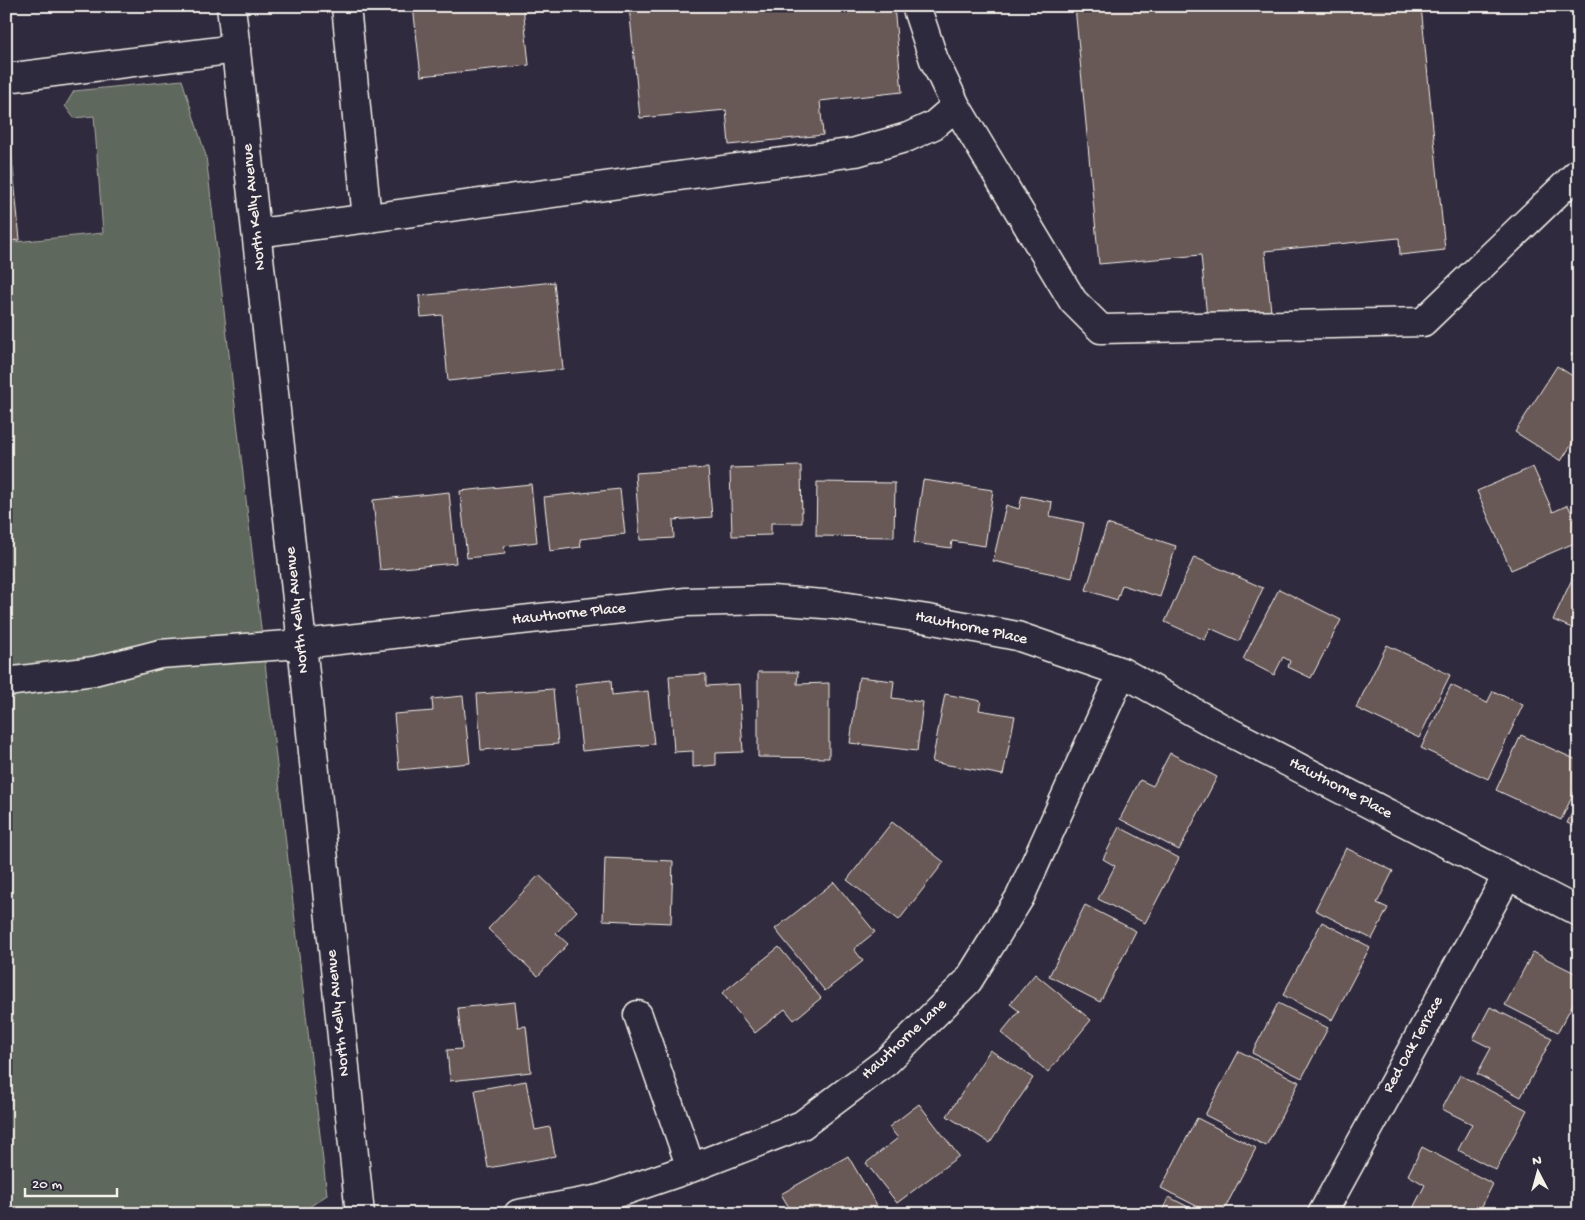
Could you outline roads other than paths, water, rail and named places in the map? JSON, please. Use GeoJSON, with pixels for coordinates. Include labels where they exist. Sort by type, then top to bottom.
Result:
{"type":"FeatureCollection","features":[{"type":"Feature","properties":{"kind":"street","name":"North Kelly Avenue"},"geometry":{"type":"LineString","coordinates":[[231,6],[258,233],[302,644],[360,1214]]}},
{"type":"Feature","properties":{"kind":"street"},"geometry":{"type":"LineString","coordinates":[[346,6],[368,219]]}},
{"type":"Feature","properties":{"kind":"street"},"geometry":{"type":"LineString","coordinates":[[916,6],[934,60],[956,106],[1073,301],[1101,329],[1424,322],[1579,172]]}},
{"type":"Feature","properties":{"kind":"street"},"geometry":{"type":"LineString","coordinates":[[6,78],[236,49]]}},
{"type":"Feature","properties":{"kind":"street"},"geometry":{"type":"LineString","coordinates":[[258,233],[856,152],[908,137],[934,125],[956,106]]}},
{"type":"Feature","properties":{"kind":"street","name":"Hawthorne Place"},"geometry":{"type":"LineString","coordinates":[[6,682],[94,671],[160,654],[302,644],[686,602],[772,600],[836,605],[928,619],[1017,636],[1122,672],[1220,727],[1579,912]]}},
{"type":"Feature","properties":{"kind":"street","name":"Hawthorne Lane"},"geometry":{"type":"LineString","coordinates":[[518,1214],[600,1199],[692,1168],[802,1125],[886,1062],[968,981],[1020,897],[1122,672]]}},
{"type":"Feature","properties":{"kind":"street","name":"Red Oak Terrace"},"geometry":{"type":"LineString","coordinates":[[1322,1214],[1506,876]]}},
{"type":"Feature","properties":{"kind":"street"},"geometry":{"type":"LineString","coordinates":[[638,1015],[692,1168]]}}]}
